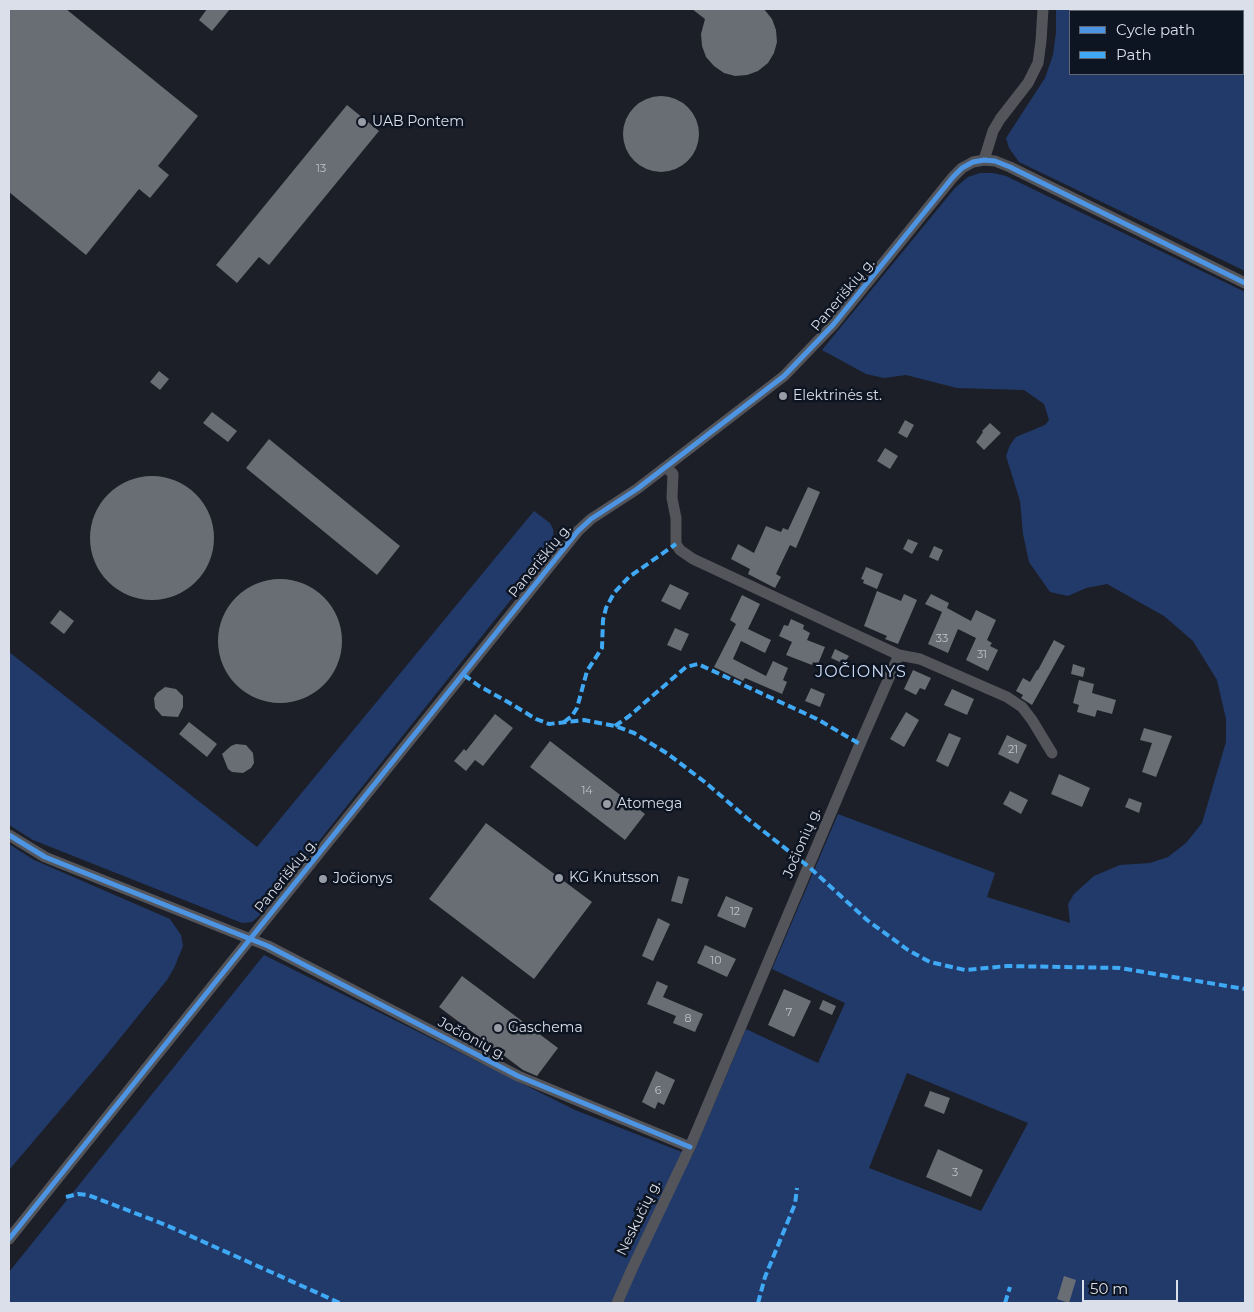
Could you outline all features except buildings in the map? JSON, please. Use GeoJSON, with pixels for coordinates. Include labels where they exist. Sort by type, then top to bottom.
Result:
{"type":"FeatureCollection","features":[{"type":"Feature","properties":{"kind":"street"},"geometry":{"type":"LineString","coordinates":[[1043,9],[1042,40],[1038,63],[1028,83],[1000,119],[988,144],[984,160],[995,161],[1010,167],[1245,283]]}},
{"type":"Feature","properties":{"kind":"street","name":"Paneriškių g."},"geometry":{"type":"LineString","coordinates":[[9,1239],[578,531],[591,519],[666,466],[784,376],[833,325],[953,177],[962,168],[973,162],[984,160]]}},
{"type":"Feature","properties":{"kind":"street"},"geometry":{"type":"LineString","coordinates":[[666,466],[673,474],[672,498],[676,518],[676,544],[680,550],[693,559],[899,655],[920,659],[1007,697],[1022,708],[1032,720],[1052,754]]}},
{"type":"Feature","properties":{"kind":"street","name":"Jočionių g."},"geometry":{"type":"LineString","coordinates":[[9,835],[46,857],[250,939],[318,972],[518,1076],[690,1147],[899,655]]}},
{"type":"Feature","properties":{"kind":"street","name":"Neskučių g."},"geometry":{"type":"LineString","coordinates":[[617,1303],[690,1147]]}},
{"type":"Feature","properties":{"kind":"shaded area"},"geometry":{"type":"Polygon","coordinates":[[[1056,9],[1245,9],[1245,271],[1019,162],[1009,148],[1006,138],[1045,78],[1053,55],[1056,9]]]}},
{"type":"Feature","properties":{"kind":"shaded area"},"geometry":{"type":"Polygon","coordinates":[[[980,173],[1006,176],[1245,292],[1245,1303],[9,1303],[9,1272],[264,955],[575,1110],[692,1156],[746,1029],[818,1063],[845,1003],[772,969],[838,814],[995,873],[987,897],[1070,923],[1068,904],[1074,894],[1094,876],[1120,865],[1150,863],[1168,857],[1186,843],[1202,823],[1226,742],[1226,719],[1217,680],[1193,641],[1164,616],[1107,584],[1086,588],[1068,596],[1050,592],[1029,562],[1023,534],[1020,501],[1006,456],[1010,445],[1016,437],[1045,425],[1049,420],[1044,404],[1024,390],[957,388],[906,375],[884,378],[866,374],[822,350],[955,188],[968,177],[980,173]],[[907,1073],[869,1168],[981,1211],[1028,1123],[907,1073]]]}},
{"type":"Feature","properties":{"kind":"shaded area"},"geometry":{"type":"Polygon","coordinates":[[[534,511],[550,523],[553,529],[554,540],[552,548],[261,914],[252,922],[242,923],[33,840],[9,825],[9,652],[257,847],[534,511]]]}},
{"type":"Feature","properties":{"kind":"shaded area"},"geometry":{"type":"Polygon","coordinates":[[[9,844],[34,860],[170,919],[181,935],[183,946],[167,980],[100,1063],[9,1170],[9,844]]]}},
{"type":"Feature","properties":{"kind":"marked path"},"geometry":{"type":"LineString","coordinates":[[564,722],[572,716],[577,708],[587,671],[602,648],[603,620],[606,608],[614,593],[629,577],[676,544]]}},
{"type":"Feature","properties":{"kind":"marked path"},"geometry":{"type":"LineString","coordinates":[[615,726],[686,667],[698,664],[817,719],[860,744]]}},
{"type":"Feature","properties":{"kind":"marked path"},"geometry":{"type":"LineString","coordinates":[[464,675],[479,686],[536,719],[549,724],[584,720],[615,726],[634,733],[668,754],[706,783],[809,867],[867,920],[908,950],[930,962],[965,970],[1007,966],[1120,968],[1245,989]]}},
{"type":"Feature","properties":{"kind":"marked path"},"geometry":{"type":"LineString","coordinates":[[758,1303],[765,1277],[795,1204],[797,1188]]}},
{"type":"Feature","properties":{"kind":"marked path"},"geometry":{"type":"LineString","coordinates":[[66,1197],[78,1194],[88,1195],[166,1225],[340,1303]]}},
{"type":"Feature","properties":{"kind":"marked path"},"geometry":{"type":"LineString","coordinates":[[1005,1303],[1010,1287]]}},
{"type":"Feature","properties":{"kind":"cycle path"},"geometry":{"type":"LineString","coordinates":[[9,1239],[578,531],[591,519],[637,489],[784,376],[833,325],[962,168],[973,162],[984,160],[995,161],[1010,167],[1245,283]]}},
{"type":"Feature","properties":{"kind":"cycle path"},"geometry":{"type":"LineString","coordinates":[[9,835],[45,857],[268,946],[518,1076],[690,1147]]}},
{"type":"Feature","properties":{"kind":"place","name":"UAB Pontem"},"geometry":{"type":"Point","coordinates":[362,122]}},
{"type":"Feature","properties":{"kind":"place","name":"Elektrinės st."},"geometry":{"type":"Point","coordinates":[783,396]}},
{"type":"Feature","properties":{"kind":"place","name":"Atomega"},"geometry":{"type":"Point","coordinates":[607,804]}},
{"type":"Feature","properties":{"kind":"place","name":"KG Knutsson"},"geometry":{"type":"Point","coordinates":[559,878]}},
{"type":"Feature","properties":{"kind":"place","name":"Jočionys"},"geometry":{"type":"Point","coordinates":[323,879]}},
{"type":"Feature","properties":{"kind":"place","name":"Gaschema"},"geometry":{"type":"Point","coordinates":[498,1028]}},
{"type":"Feature","properties":{"kind":"district","name":"JOČIONYS"},"geometry":{"type":"Point","coordinates":[861,672]}}]}
